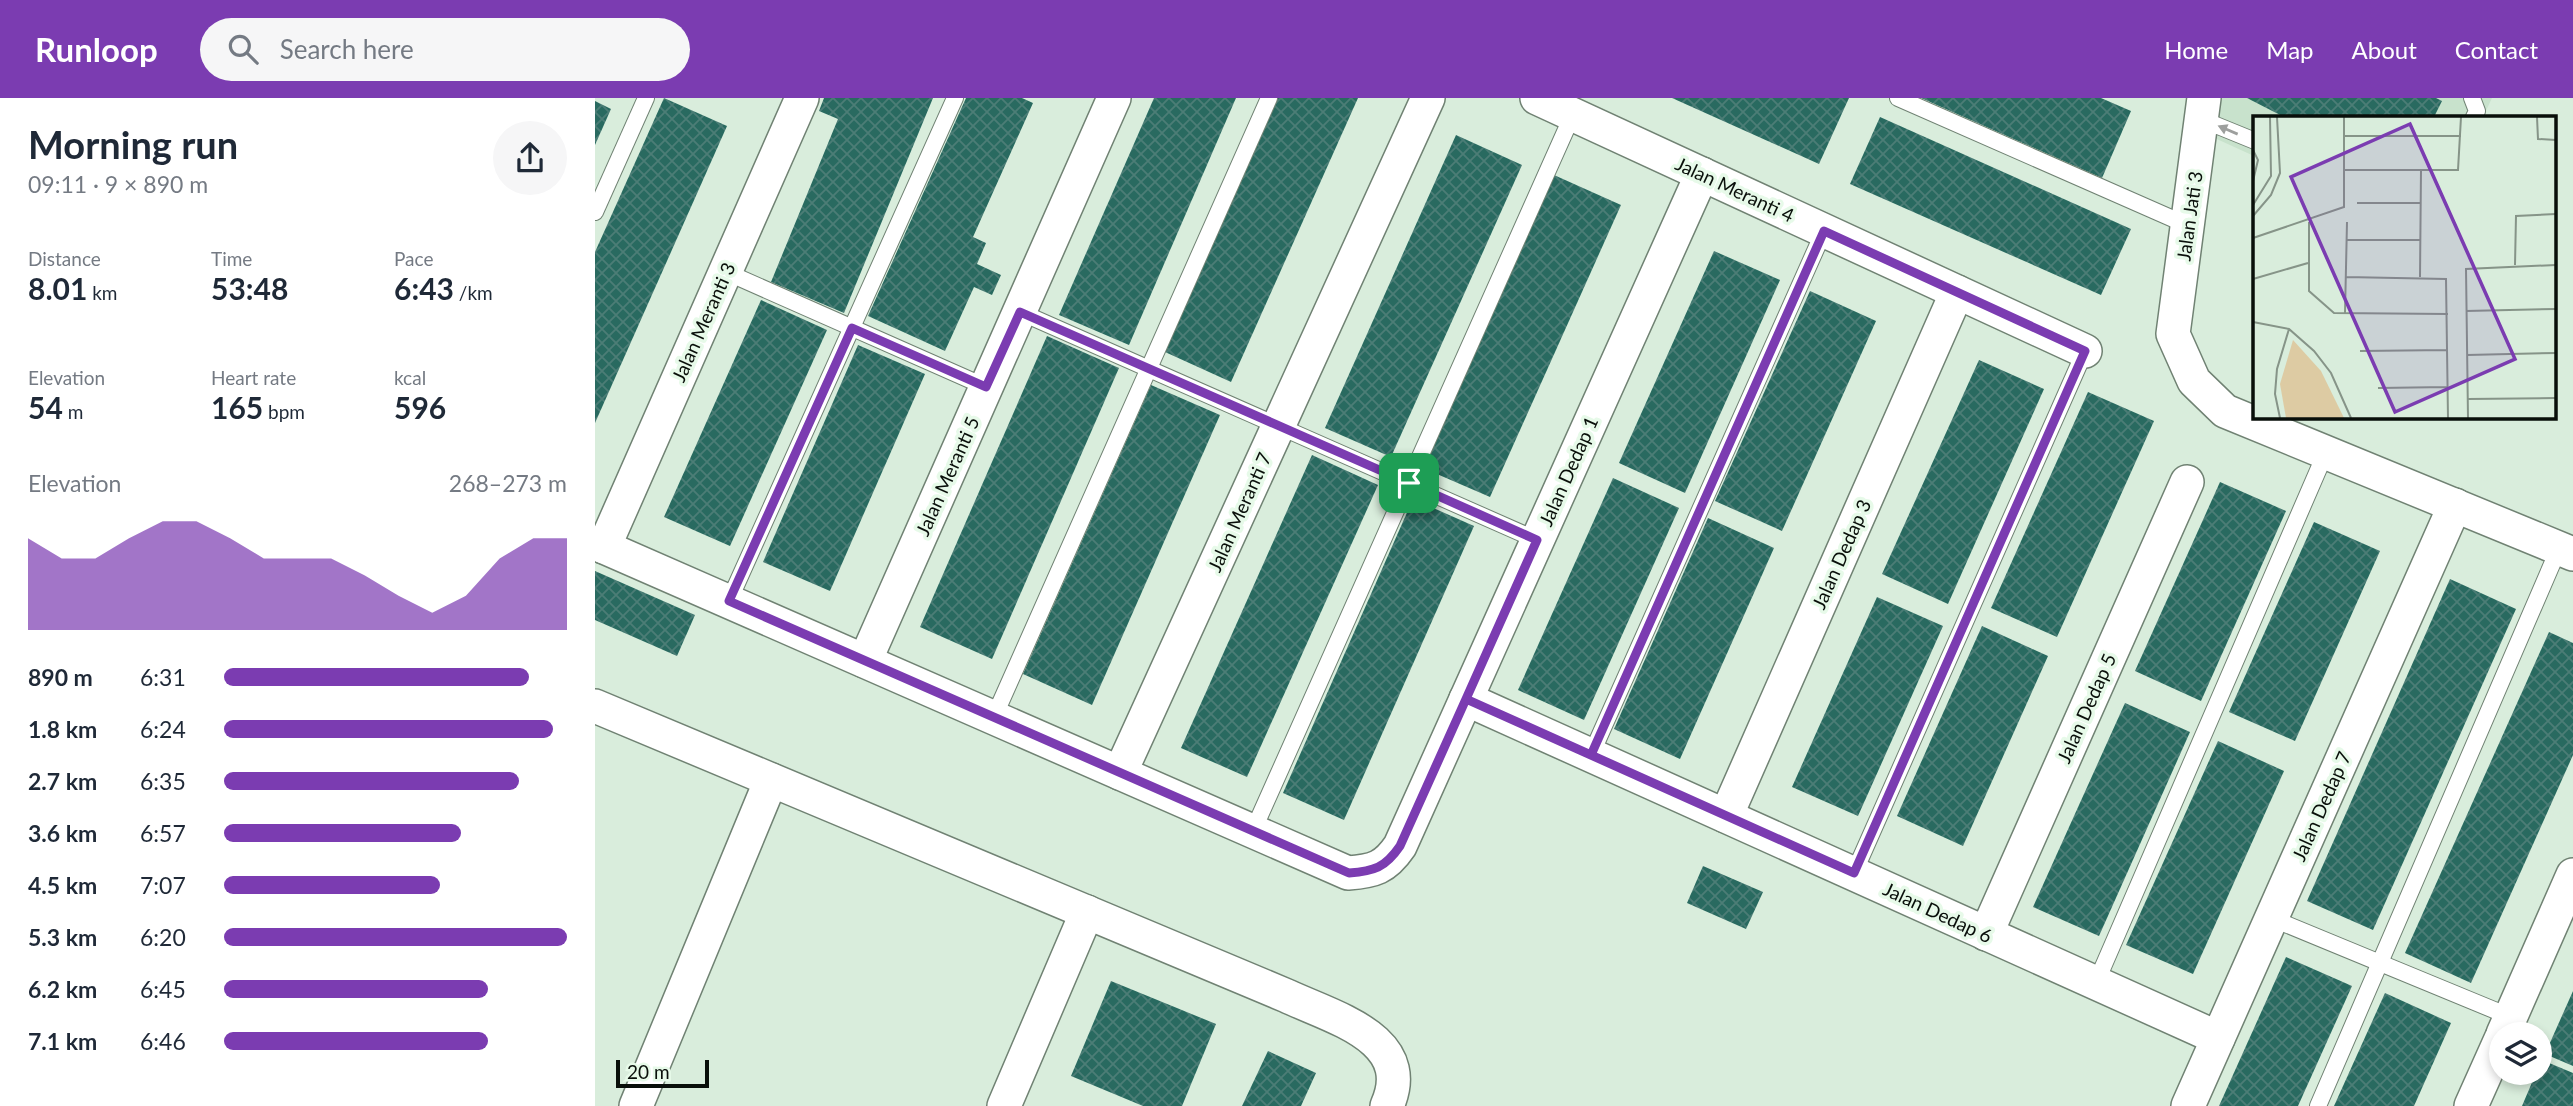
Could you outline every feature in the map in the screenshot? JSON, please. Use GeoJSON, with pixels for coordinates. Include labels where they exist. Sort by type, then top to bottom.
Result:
{"type":"FeatureCollection","features":[{"type":"Feature","properties":{"kind":"street","name":"Jalan Meranti 3"},"geometry":{"type":"LineString","coordinates":[[600,545],[726,272],[802,98]]}},
{"type":"Feature","properties":{"kind":"street","name":"Jalan Meranti 5"},"geometry":{"type":"LineString","coordinates":[[865,661],[1114,98]]}},
{"type":"Feature","properties":{"kind":"street","name":"Jalan Meranti 7"},"geometry":{"type":"LineString","coordinates":[[1121,773],[1428,98]]}},
{"type":"Feature","properties":{"kind":"street","name":"Jalan Meranti 4"},"geometry":{"type":"LineString","coordinates":[[1537,98],[2085,351]]}},
{"type":"Feature","properties":{"kind":"street","name":"Jalan Jati 3"},"geometry":{"type":"LineString","coordinates":[[2203,108],[2173,334],[2194,381],[2225,411],[2326,452]]}},
{"type":"Feature","properties":{"kind":"street","name":"Jalan Dedap 1"},"geometry":{"type":"LineString","coordinates":[[1253,831],[1349,873],[1371,872],[1388,865],[1400,846],[1702,174]]}},
{"type":"Feature","properties":{"kind":"street","name":"Jalan Dedap 3"},"geometry":{"type":"LineString","coordinates":[[1726,816],[1957,292]]}},
{"type":"Feature","properties":{"kind":"street"},"geometry":{"type":"LineString","coordinates":[[2326,452],[2566,551]]}},
{"type":"Feature","properties":{"kind":"street","name":"Jalan Dedap 5"},"geometry":{"type":"LineString","coordinates":[[1986,934],[2187,482]]}},
{"type":"Feature","properties":{"kind":"street","name":"Jalan Dedap 7"},"geometry":{"type":"LineString","coordinates":[[2188,1106],[2455,505]]}},
{"type":"Feature","properties":{"kind":"street"},"geometry":{"type":"LineString","coordinates":[[600,545],[1253,831]]}},
{"type":"Feature","properties":{"kind":"street","name":"Jalan Dedap 6"},"geometry":{"type":"LineString","coordinates":[[1466,699],[2218,1038]]}},
{"type":"Feature","properties":{"kind":"street"},"geometry":{"type":"LineString","coordinates":[[595,706],[1087,912],[1360,1030],[1382,1045],[1394,1069],[1395,1084],[1387,1106]]}},
{"type":"Feature","properties":{"kind":"street"},"geometry":{"type":"LineString","coordinates":[[636,1106],[771,780]]}},
{"type":"Feature","properties":{"kind":"street"},"geometry":{"type":"LineString","coordinates":[[2509,1022],[2573,875]]}},
{"type":"Feature","properties":{"kind":"street"},"geometry":{"type":"LineString","coordinates":[[1004,1106],[1087,912]]}},
{"type":"Feature","properties":{"kind":"street"},"geometry":{"type":"LineString","coordinates":[[2471,1106],[2489,1066]]}},
{"type":"Feature","properties":{"kind":"lane"},"geometry":{"type":"LineString","coordinates":[[595,212],[646,98]]}},
{"type":"Feature","properties":{"kind":"lane"},"geometry":{"type":"LineString","coordinates":[[729,601],[955,98]]}},
{"type":"Feature","properties":{"kind":"lane"},"geometry":{"type":"LineString","coordinates":[[994,717],[1269,98]]}},
{"type":"Feature","properties":{"kind":"lane"},"geometry":{"type":"LineString","coordinates":[[1898,98],[2187,225]]}},
{"type":"Feature","properties":{"kind":"lane"},"geometry":{"type":"LineString","coordinates":[[2472,98],[2476,111],[2474,116]]}},
{"type":"Feature","properties":{"kind":"lane"},"geometry":{"type":"LineString","coordinates":[[2203,108],[2253,140]]}},
{"type":"Feature","properties":{"kind":"lane"},"geometry":{"type":"LineString","coordinates":[[1253,831],[1573,114]]}},
{"type":"Feature","properties":{"kind":"lane"},"geometry":{"type":"LineString","coordinates":[[1591,755],[1824,231]]}},
{"type":"Feature","properties":{"kind":"lane"},"geometry":{"type":"LineString","coordinates":[[726,272],[986,387]]}},
{"type":"Feature","properties":{"kind":"lane"},"geometry":{"type":"LineString","coordinates":[[1020,312],[1537,540]]}},
{"type":"Feature","properties":{"kind":"lane"},"geometry":{"type":"LineString","coordinates":[[1854,873],[2085,351]]}},
{"type":"Feature","properties":{"kind":"lane"},"geometry":{"type":"LineString","coordinates":[[2096,984],[2326,452]]}},
{"type":"Feature","properties":{"kind":"lane"},"geometry":{"type":"LineString","coordinates":[[2318,1106],[2379,963],[2566,551]]}},
{"type":"Feature","properties":{"kind":"lane"},"geometry":{"type":"LineString","coordinates":[[2271,918],[2379,963],[2490,1022]]}},
{"type":"Feature","properties":{"kind":"shaded area"},"geometry":{"type":"Polygon","coordinates":[[[2217,98],[2492,98],[2483,116],[2253,116],[2253,156],[2208,135],[2217,98]]]}},
{"type":"Feature","properties":{"kind":"building"},"geometry":{"type":"Polygon","coordinates":[[[664,98],[727,126],[595,423],[595,252],[664,98]]]}},
{"type":"Feature","properties":{"kind":"building"},"geometry":{"type":"Polygon","coordinates":[[[824,98],[933,98],[844,313],[771,282],[838,119],[819,111],[824,98]]]}},
{"type":"Feature","properties":{"kind":"building"},"geometry":{"type":"Polygon","coordinates":[[[966,98],[1022,98],[1033,103],[973,237],[986,243],[977,264],[1001,275],[992,295],[974,287],[945,351],[868,316],[966,98]]]}},
{"type":"Feature","properties":{"kind":"building"},"geometry":{"type":"Polygon","coordinates":[[[1154,98],[1236,98],[1129,345],[1059,315],[1154,98]]]}},
{"type":"Feature","properties":{"kind":"building"},"geometry":{"type":"Polygon","coordinates":[[[1278,98],[1358,98],[1231,382],[1165,352],[1278,98]]]}},
{"type":"Feature","properties":{"kind":"building"},"geometry":{"type":"Polygon","coordinates":[[[1672,98],[1849,98],[1819,164],[1672,98]]]}},
{"type":"Feature","properties":{"kind":"building"},"geometry":{"type":"Polygon","coordinates":[[[1921,98],[2101,98],[2131,111],[2102,178],[1921,98]]]}},
{"type":"Feature","properties":{"kind":"building"},"geometry":{"type":"Polygon","coordinates":[[[2247,98],[2436,98],[2442,101],[2434,116],[2282,116],[2247,98]]]}},
{"type":"Feature","properties":{"kind":"building"},"geometry":{"type":"Polygon","coordinates":[[[595,101],[611,109],[595,145],[595,101]]]}},
{"type":"Feature","properties":{"kind":"building"},"geometry":{"type":"Polygon","coordinates":[[[1880,117],[2131,229],[2101,295],[1850,184],[1880,117]]]}},
{"type":"Feature","properties":{"kind":"building"},"geometry":{"type":"Polygon","coordinates":[[[1456,135],[1522,165],[1391,457],[1325,428],[1456,135]]]}},
{"type":"Feature","properties":{"kind":"building"},"geometry":{"type":"Polygon","coordinates":[[[1554,175],[1621,205],[1490,497],[1423,468],[1554,175]]]}},
{"type":"Feature","properties":{"kind":"building"},"geometry":{"type":"Polygon","coordinates":[[[1714,251],[1780,280],[1685,493],[1619,463],[1714,251]]]}},
{"type":"Feature","properties":{"kind":"building"},"geometry":{"type":"Polygon","coordinates":[[[1810,291],[1876,321],[1782,531],[1715,501],[1810,291]]]}},
{"type":"Feature","properties":{"kind":"building"},"geometry":{"type":"Polygon","coordinates":[[[761,300],[827,330],[730,546],[664,517],[761,300]]]}},
{"type":"Feature","properties":{"kind":"building"},"geometry":{"type":"Polygon","coordinates":[[[1047,336],[1119,368],[992,659],[920,627],[1047,336]]]}},
{"type":"Feature","properties":{"kind":"building"},"geometry":{"type":"Polygon","coordinates":[[[858,345],[925,374],[830,591],[763,562],[858,345]]]}},
{"type":"Feature","properties":{"kind":"building"},"geometry":{"type":"Polygon","coordinates":[[[1979,360],[2044,389],[1948,604],[1882,574],[1979,360]]]}},
{"type":"Feature","properties":{"kind":"building"},"geometry":{"type":"Polygon","coordinates":[[[1151,385],[1220,415],[1092,705],[1023,674],[1151,385]]]}},
{"type":"Feature","properties":{"kind":"building"},"geometry":{"type":"Polygon","coordinates":[[[2088,392],[2154,421],[2057,637],[1991,608],[2088,392]]]}},
{"type":"Feature","properties":{"kind":"building"},"geometry":{"type":"Polygon","coordinates":[[[1312,455],[1378,485],[1247,777],[1181,748],[1312,455]]]}},
{"type":"Feature","properties":{"kind":"building"},"geometry":{"type":"Polygon","coordinates":[[[1613,478],[1679,508],[1584,720],[1518,690],[1613,478]]]}},
{"type":"Feature","properties":{"kind":"building"},"geometry":{"type":"Polygon","coordinates":[[[2220,482],[2286,511],[2201,701],[2135,671],[2220,482]]]}},
{"type":"Feature","properties":{"kind":"building"},"geometry":{"type":"Polygon","coordinates":[[[1413,499],[1474,526],[1344,820],[1283,793],[1413,499]]]}},
{"type":"Feature","properties":{"kind":"building"},"geometry":{"type":"Polygon","coordinates":[[[1708,518],[1774,548],[1680,759],[1614,729],[1708,518]]]}},
{"type":"Feature","properties":{"kind":"building"},"geometry":{"type":"Polygon","coordinates":[[[2314,522],[2380,551],[2295,741],[2229,712],[2314,522]]]}},
{"type":"Feature","properties":{"kind":"building"},"geometry":{"type":"Polygon","coordinates":[[[595,571],[695,615],[677,656],[595,620],[595,571]]]}},
{"type":"Feature","properties":{"kind":"building"},"geometry":{"type":"Polygon","coordinates":[[[2450,579],[2516,609],[2373,930],[2307,901],[2450,579]]]}},
{"type":"Feature","properties":{"kind":"building"},"geometry":{"type":"Polygon","coordinates":[[[1877,597],[1943,626],[1858,816],[1792,787],[1877,597]]]}},
{"type":"Feature","properties":{"kind":"building"},"geometry":{"type":"Polygon","coordinates":[[[1982,626],[2048,656],[1963,846],[1897,816],[1982,626]]]}},
{"type":"Feature","properties":{"kind":"building"},"geometry":{"type":"Polygon","coordinates":[[[2549,632],[2573,643],[2573,755],[2471,983],[2405,953],[2549,632]]]}},
{"type":"Feature","properties":{"kind":"building"},"geometry":{"type":"Polygon","coordinates":[[[2125,703],[2190,732],[2099,936],[2033,907],[2125,703]]]}},
{"type":"Feature","properties":{"kind":"building"},"geometry":{"type":"Polygon","coordinates":[[[2218,741],[2284,771],[2193,974],[2126,945],[2218,741]]]}},
{"type":"Feature","properties":{"kind":"building"},"geometry":{"type":"Polygon","coordinates":[[[1703,866],[1763,892],[1746,929],[1687,903],[1703,866]]]}},
{"type":"Feature","properties":{"kind":"building"},"geometry":{"type":"Polygon","coordinates":[[[2286,957],[2352,986],[2298,1106],[2219,1106],[2286,957]]]}},
{"type":"Feature","properties":{"kind":"building"},"geometry":{"type":"Polygon","coordinates":[[[1111,981],[1216,1024],[1182,1106],[1143,1106],[1071,1076],[1111,981]]]}},
{"type":"Feature","properties":{"kind":"building"},"geometry":{"type":"Polygon","coordinates":[[[2573,991],[2573,1066],[2552,1057],[2552,1038],[2573,991]]]}},
{"type":"Feature","properties":{"kind":"building"},"geometry":{"type":"Polygon","coordinates":[[[2385,993],[2451,1023],[2414,1106],[2334,1106],[2385,993]]]}},
{"type":"Feature","properties":{"kind":"building"},"geometry":{"type":"Polygon","coordinates":[[[1268,1051],[1316,1073],[1301,1106],[1242,1106],[1268,1051]]]}},
{"type":"Feature","properties":{"kind":"building"},"geometry":{"type":"Polygon","coordinates":[[[2552,1064],[2573,1073],[2573,1106],[2522,1106],[2531,1085],[2552,1085],[2552,1064]]]}},
{"type":"Feature","properties":{"kind":"route"},"geometry":{"type":"LineString","coordinates":[[1409,483],[1020,312],[986,387],[852,328],[729,601],[1349,873],[1371,872],[1388,865],[1400,846],[1466,699],[1854,873],[2085,351],[1824,231],[1591,755],[1466,699],[1537,540],[1409,483]]}}]}
